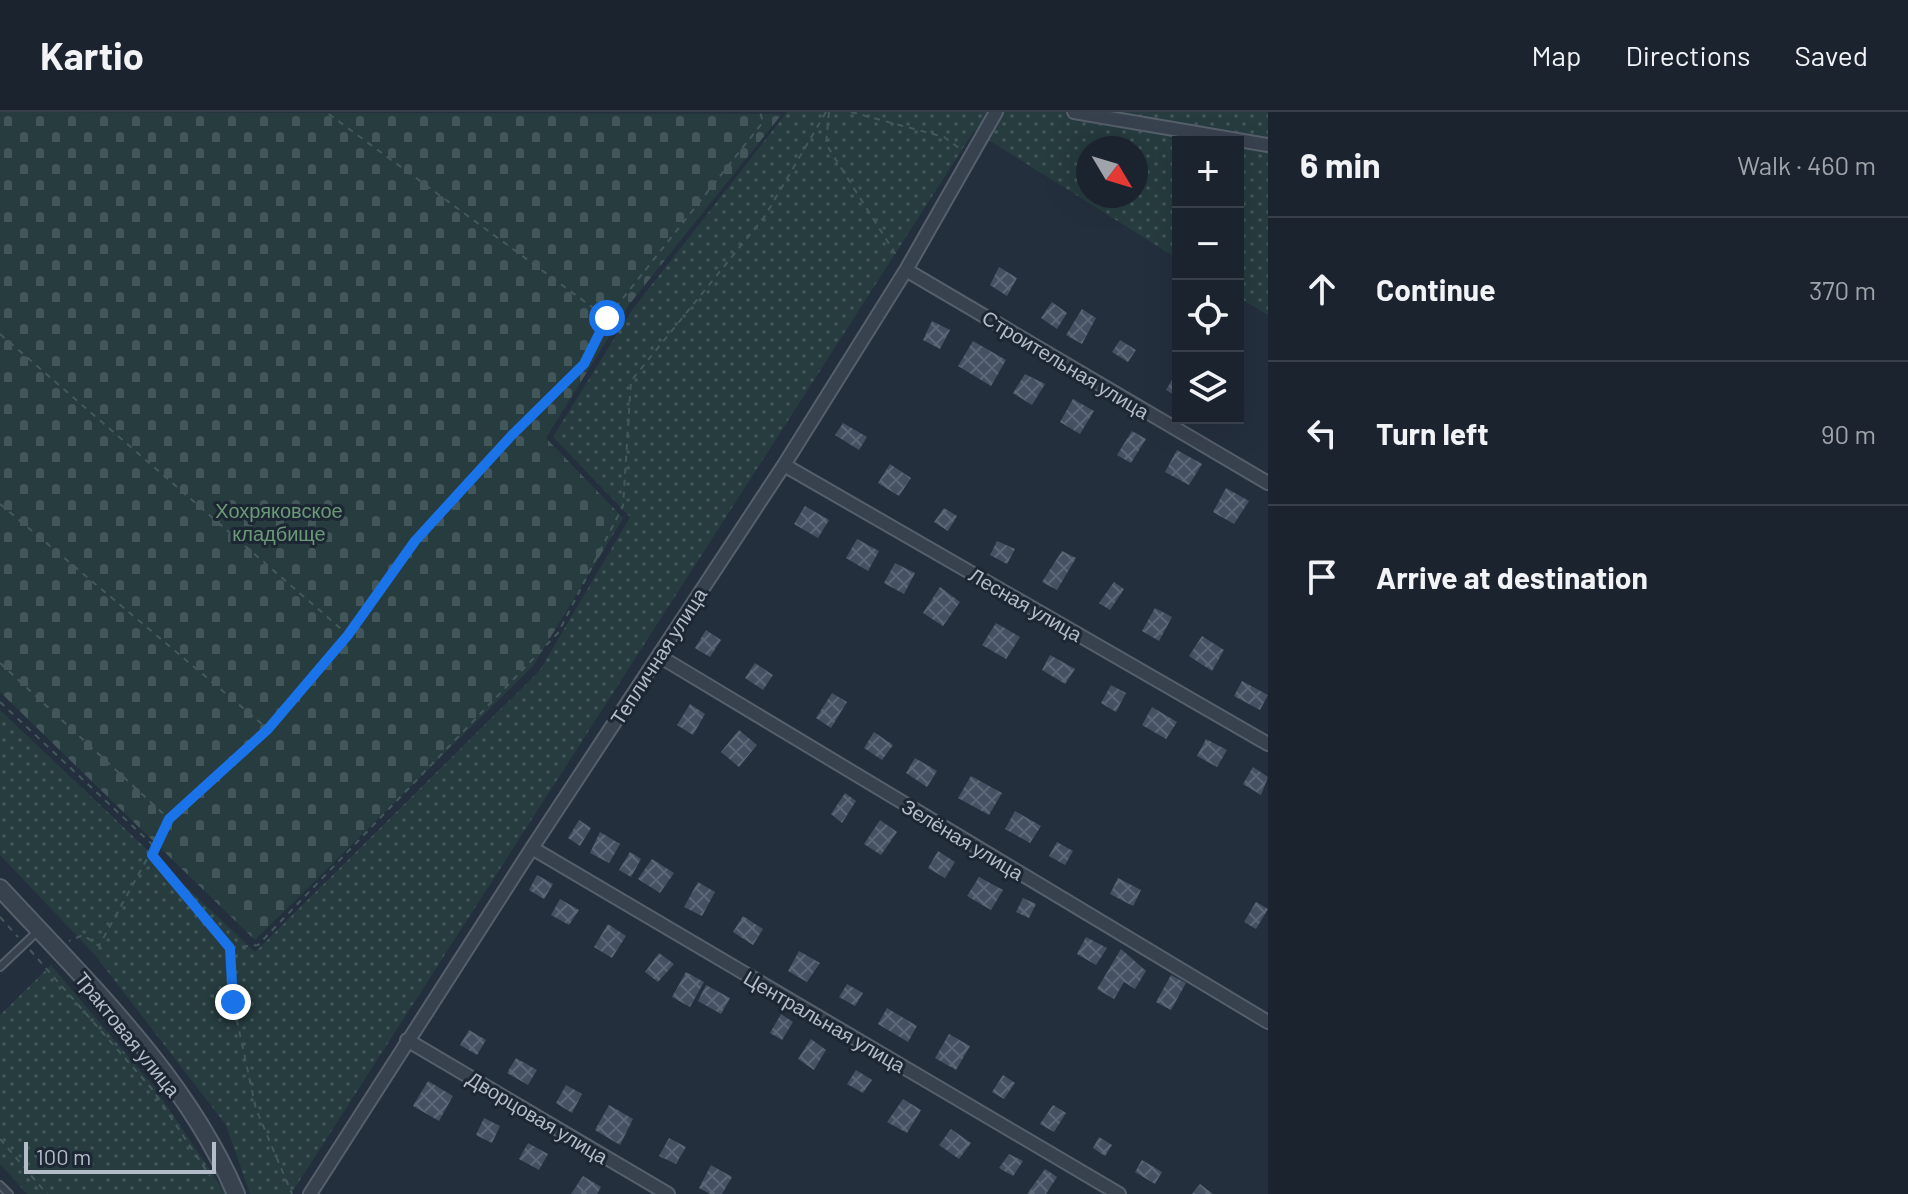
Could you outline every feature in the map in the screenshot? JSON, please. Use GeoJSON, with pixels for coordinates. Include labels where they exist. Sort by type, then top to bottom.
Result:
{"type":"FeatureCollection","features":[{"type":"Feature","properties":{"kind":"street","name":"Тепличная улица"},"geometry":{"type":"LineString","coordinates":[[310,1194],[407,1040],[784,465],[906,270],[969,154],[996,112]]}},
{"type":"Feature","properties":{"kind":"street"},"geometry":{"type":"LineString","coordinates":[[1074,112],[1268,145]]}},
{"type":"Feature","properties":{"kind":"street","name":"Строительная улица"},"geometry":{"type":"LineString","coordinates":[[906,270],[1268,483]]}},
{"type":"Feature","properties":{"kind":"street","name":"Лесная улица"},"geometry":{"type":"LineString","coordinates":[[784,465],[1268,744]]}},
{"type":"Feature","properties":{"kind":"street","name":"Зелёная улица"},"geometry":{"type":"LineString","coordinates":[[659,656],[1268,1022]]}},
{"type":"Feature","properties":{"kind":"street","name":"Центральная улица"},"geometry":{"type":"LineString","coordinates":[[532,848],[1119,1194]]}},
{"type":"Feature","properties":{"kind":"street","name":"Трактовая улица"},"geometry":{"type":"LineString","coordinates":[[0,888],[156,1063],[222,1162],[236,1194]]}},
{"type":"Feature","properties":{"kind":"street","name":"Дворцовая улица"},"geometry":{"type":"LineString","coordinates":[[407,1040],[668,1194]]}},
{"type":"Feature","properties":{"kind":"lane"},"geometry":{"type":"LineString","coordinates":[[1,963],[39,930]]}},
{"type":"Feature","properties":{"kind":"lane"},"geometry":{"type":"LineString","coordinates":[[0,1185],[9,1194]]}},
{"type":"Feature","properties":{"kind":"path"},"geometry":{"type":"LineString","coordinates":[[326,112],[607,318]]}},
{"type":"Feature","properties":{"kind":"path"},"geometry":{"type":"LineString","coordinates":[[59,951],[70,940],[83,935],[99,946],[156,848],[169,819],[268,729],[348,635],[415,541],[511,436],[584,364],[607,318],[763,122],[760,112]]}},
{"type":"Feature","properties":{"kind":"path"},"geometry":{"type":"LineString","coordinates":[[827,112],[826,144],[906,270]]}},
{"type":"Feature","properties":{"kind":"path"},"geometry":{"type":"LineString","coordinates":[[230,948],[258,945],[558,633],[623,506],[631,381],[765,216],[827,112]]}},
{"type":"Feature","properties":{"kind":"path"},"geometry":{"type":"LineString","coordinates":[[851,112],[944,137],[969,154]]}},
{"type":"Feature","properties":{"kind":"path"},"geometry":{"type":"LineString","coordinates":[[0,334],[348,635]]}},
{"type":"Feature","properties":{"kind":"path"},"geometry":{"type":"LineString","coordinates":[[0,504],[268,729]]}},
{"type":"Feature","properties":{"kind":"path"},"geometry":{"type":"LineString","coordinates":[[0,663],[169,819]]}},
{"type":"Feature","properties":{"kind":"path"},"geometry":{"type":"LineString","coordinates":[[0,702],[156,848]]}},
{"type":"Feature","properties":{"kind":"path"},"geometry":{"type":"LineString","coordinates":[[152,855],[230,948],[233,1002],[256,1109],[292,1194]]}},
{"type":"Feature","properties":{"kind":"path"},"geometry":{"type":"LineString","coordinates":[[0,917],[152,1089],[213,1181]]}},
{"type":"Feature","properties":{"kind":"path"},"geometry":{"type":"LineString","coordinates":[[0,1139],[47,1194]]}},
{"type":"Feature","properties":{"kind":"green space","name":"Хохряковское кладбище"},"geometry":{"type":"Polygon","coordinates":[[[0,112],[782,114],[628,306],[546,438],[623,518],[533,666],[255,940],[0,692],[0,112]]]}},
{"type":"Feature","properties":{"kind":"green space"},"geometry":{"type":"Polygon","coordinates":[[[787,112],[1268,112],[1268,315],[1244,301],[1244,136],[1172,136],[1172,255],[1097,208],[1148,208],[1148,136],[1076,136],[1076,195],[974,131],[291,1194],[250,1194],[226,1125],[95,955],[0,855],[0,710],[255,952],[540,670],[630,517],[553,437],[632,310],[787,112]]]}},
{"type":"Feature","properties":{"kind":"green space"},"geometry":{"type":"Polygon","coordinates":[[[51,965],[154,1087],[226,1194],[27,1194],[0,1164],[0,1015],[51,965]]]}},
{"type":"Feature","properties":{"kind":"building"},"geometry":{"type":"Polygon","coordinates":[[[999,267],[1017,278],[1007,296],[990,285],[999,267]]]}},
{"type":"Feature","properties":{"kind":"building"},"geometry":{"type":"Polygon","coordinates":[[[1052,302],[1067,313],[1057,329],[1041,318],[1052,302]]]}},
{"type":"Feature","properties":{"kind":"building"},"geometry":{"type":"Polygon","coordinates":[[[1082,309],[1096,318],[1082,344],[1066,335],[1082,309]]]}},
{"type":"Feature","properties":{"kind":"building"},"geometry":{"type":"Polygon","coordinates":[[[932,321],[950,330],[940,349],[923,340],[932,321]]]}},
{"type":"Feature","properties":{"kind":"building"},"geometry":{"type":"Polygon","coordinates":[[[1120,340],[1136,350],[1128,362],[1112,352],[1120,340]]]}},
{"type":"Feature","properties":{"kind":"building"},"geometry":{"type":"Polygon","coordinates":[[[973,341],[1006,360],[991,386],[958,366],[973,341]]]}},
{"type":"Feature","properties":{"kind":"building"},"geometry":{"type":"Polygon","coordinates":[[[1025,374],[1045,384],[1032,405],[1013,393],[1025,374]]]}},
{"type":"Feature","properties":{"kind":"building"},"geometry":{"type":"Polygon","coordinates":[[[1172,380],[1172,394],[1166,390],[1172,380]]]}},
{"type":"Feature","properties":{"kind":"building"},"geometry":{"type":"Polygon","coordinates":[[[1073,399],[1094,411],[1080,434],[1060,422],[1073,399]]]}},
{"type":"Feature","properties":{"kind":"building"},"geometry":{"type":"Polygon","coordinates":[[[843,423],[867,437],[859,450],[835,435],[843,423]]]}},
{"type":"Feature","properties":{"kind":"building"},"geometry":{"type":"Polygon","coordinates":[[[1132,431],[1146,439],[1131,463],[1117,455],[1132,431]]]}},
{"type":"Feature","properties":{"kind":"building"},"geometry":{"type":"Polygon","coordinates":[[[1177,450],[1202,464],[1189,485],[1165,472],[1177,450]]]}},
{"type":"Feature","properties":{"kind":"building"},"geometry":{"type":"Polygon","coordinates":[[[890,464],[911,478],[899,496],[878,483],[890,464]]]}},
{"type":"Feature","properties":{"kind":"building"},"geometry":{"type":"Polygon","coordinates":[[[1226,488],[1249,501],[1234,524],[1213,512],[1226,488]]]}},
{"type":"Feature","properties":{"kind":"building"},"geometry":{"type":"Polygon","coordinates":[[[805,506],[829,520],[818,538],[794,524],[805,506]]]}},
{"type":"Feature","properties":{"kind":"building"},"geometry":{"type":"Polygon","coordinates":[[[944,508],[957,516],[948,531],[934,522],[944,508]]]}},
{"type":"Feature","properties":{"kind":"building"},"geometry":{"type":"Polygon","coordinates":[[[857,539],[879,551],[868,571],[846,558],[857,539]]]}},
{"type":"Feature","properties":{"kind":"building"},"geometry":{"type":"Polygon","coordinates":[[[997,541],[1015,549],[1007,564],[990,555],[997,541]]]}},
{"type":"Feature","properties":{"kind":"building"},"geometry":{"type":"Polygon","coordinates":[[[1062,551],[1076,558],[1057,590],[1042,582],[1062,551]]]}},
{"type":"Feature","properties":{"kind":"building"},"geometry":{"type":"Polygon","coordinates":[[[895,563],[915,573],[904,594],[884,583],[895,563]]]}},
{"type":"Feature","properties":{"kind":"building"},"geometry":{"type":"Polygon","coordinates":[[[1114,582],[1124,589],[1110,610],[1099,603],[1114,582]]]}},
{"type":"Feature","properties":{"kind":"building"},"geometry":{"type":"Polygon","coordinates":[[[940,587],[960,602],[943,626],[923,613],[940,587]]]}},
{"type":"Feature","properties":{"kind":"building"},"geometry":{"type":"Polygon","coordinates":[[[1155,608],[1172,617],[1159,641],[1142,631],[1155,608]]]}},
{"type":"Feature","properties":{"kind":"building"},"geometry":{"type":"Polygon","coordinates":[[[996,623],[1020,637],[1006,659],[982,645],[996,623]]]}},
{"type":"Feature","properties":{"kind":"building"},"geometry":{"type":"Polygon","coordinates":[[[706,630],[721,640],[710,657],[695,648],[706,630]]]}},
{"type":"Feature","properties":{"kind":"building"},"geometry":{"type":"Polygon","coordinates":[[[1202,636],[1224,650],[1212,671],[1189,656],[1202,636]]]}},
{"type":"Feature","properties":{"kind":"building"},"geometry":{"type":"Polygon","coordinates":[[[1050,655],[1075,669],[1065,684],[1042,670],[1050,655]]]}},
{"type":"Feature","properties":{"kind":"building"},"geometry":{"type":"Polygon","coordinates":[[[755,663],[773,675],[763,690],[745,678],[755,663]]]}},
{"type":"Feature","properties":{"kind":"building"},"geometry":{"type":"Polygon","coordinates":[[[1242,681],[1268,695],[1260,710],[1234,696],[1242,681]]]}},
{"type":"Feature","properties":{"kind":"building"},"geometry":{"type":"Polygon","coordinates":[[[1111,685],[1126,693],[1116,712],[1101,703],[1111,685]]]}},
{"type":"Feature","properties":{"kind":"building"},"geometry":{"type":"Polygon","coordinates":[[[832,693],[847,702],[831,728],[816,718],[832,693]]]}},
{"type":"Feature","properties":{"kind":"building"},"geometry":{"type":"Polygon","coordinates":[[[690,704],[705,714],[693,735],[677,725],[690,704]]]}},
{"type":"Feature","properties":{"kind":"building"},"geometry":{"type":"Polygon","coordinates":[[[1152,707],[1177,722],[1166,739],[1142,725],[1152,707]]]}},
{"type":"Feature","properties":{"kind":"building"},"geometry":{"type":"Polygon","coordinates":[[[739,730],[757,745],[739,767],[721,752],[739,730]]]}},
{"type":"Feature","properties":{"kind":"building"},"geometry":{"type":"Polygon","coordinates":[[[874,732],[893,745],[882,760],[864,748],[874,732]]]}},
{"type":"Feature","properties":{"kind":"building"},"geometry":{"type":"Polygon","coordinates":[[[1206,739],[1227,750],[1217,767],[1197,756],[1206,739]]]}},
{"type":"Feature","properties":{"kind":"building"},"geometry":{"type":"Polygon","coordinates":[[[915,758],[937,771],[927,787],[906,773],[915,758]]]}},
{"type":"Feature","properties":{"kind":"building"},"geometry":{"type":"Polygon","coordinates":[[[1253,767],[1268,777],[1261,795],[1243,784],[1253,767]]]}},
{"type":"Feature","properties":{"kind":"building"},"geometry":{"type":"Polygon","coordinates":[[[971,776],[1002,793],[989,815],[958,798],[971,776]]]}},
{"type":"Feature","properties":{"kind":"building"},"geometry":{"type":"Polygon","coordinates":[[[845,793],[856,801],[842,823],[831,814],[845,793]]]}},
{"type":"Feature","properties":{"kind":"building"},"geometry":{"type":"Polygon","coordinates":[[[1015,811],[1041,826],[1030,843],[1005,829],[1015,811]]]}},
{"type":"Feature","properties":{"kind":"building"},"geometry":{"type":"Polygon","coordinates":[[[579,820],[591,828],[580,846],[568,838],[579,820]]]}},
{"type":"Feature","properties":{"kind":"building"},"geometry":{"type":"Polygon","coordinates":[[[880,820],[897,832],[881,855],[864,844],[880,820]]]}},
{"type":"Feature","properties":{"kind":"building"},"geometry":{"type":"Polygon","coordinates":[[[600,832],[620,844],[609,863],[590,853],[600,832]]]}},
{"type":"Feature","properties":{"kind":"building"},"geometry":{"type":"Polygon","coordinates":[[[1057,842],[1073,851],[1065,865],[1049,856],[1057,842]]]}},
{"type":"Feature","properties":{"kind":"building"},"geometry":{"type":"Polygon","coordinates":[[[938,851],[955,862],[945,878],[928,868],[938,851]]]}},
{"type":"Feature","properties":{"kind":"building"},"geometry":{"type":"Polygon","coordinates":[[[630,852],[641,859],[631,877],[619,870],[630,852]]]}},
{"type":"Feature","properties":{"kind":"building"},"geometry":{"type":"Polygon","coordinates":[[[652,859],[674,873],[660,893],[638,879],[652,859]]]}},
{"type":"Feature","properties":{"kind":"building"},"geometry":{"type":"Polygon","coordinates":[[[537,875],[553,884],[544,899],[529,890],[537,875]]]}},
{"type":"Feature","properties":{"kind":"building"},"geometry":{"type":"Polygon","coordinates":[[[979,877],[1003,890],[991,910],[967,896],[979,877]]]}},
{"type":"Feature","properties":{"kind":"building"},"geometry":{"type":"Polygon","coordinates":[[[1118,878],[1141,890],[1133,906],[1110,894],[1118,878]]]}},
{"type":"Feature","properties":{"kind":"building"},"geometry":{"type":"Polygon","coordinates":[[[698,882],[715,892],[702,916],[684,907],[698,882]]]}},
{"type":"Feature","properties":{"kind":"building"},"geometry":{"type":"Polygon","coordinates":[[[1023,898],[1036,904],[1029,918],[1016,912],[1023,898]]]}},
{"type":"Feature","properties":{"kind":"building"},"geometry":{"type":"Polygon","coordinates":[[[560,899],[579,910],[569,925],[551,915],[560,899]]]}},
{"type":"Feature","properties":{"kind":"building"},"geometry":{"type":"Polygon","coordinates":[[[1256,902],[1268,909],[1256,929],[1244,922],[1256,902]]]}},
{"type":"Feature","properties":{"kind":"building"},"geometry":{"type":"Polygon","coordinates":[[[743,916],[763,929],[753,945],[733,932],[743,916]]]}},
{"type":"Feature","properties":{"kind":"building"},"geometry":{"type":"Polygon","coordinates":[[[608,924],[626,936],[612,958],[594,947],[608,924]]]}},
{"type":"Feature","properties":{"kind":"building"},"geometry":{"type":"Polygon","coordinates":[[[1086,937],[1107,948],[1096,965],[1077,954],[1086,937]]]}},
{"type":"Feature","properties":{"kind":"building"},"geometry":{"type":"Polygon","coordinates":[[[1121,949],[1146,971],[1135,989],[1124,982],[1114,999],[1097,989],[1121,949]]]}},
{"type":"Feature","properties":{"kind":"building"},"geometry":{"type":"Polygon","coordinates":[[[799,951],[820,963],[807,982],[788,971],[799,951]]]}},
{"type":"Feature","properties":{"kind":"building"},"geometry":{"type":"Polygon","coordinates":[[[659,953],[674,964],[658,982],[645,972],[659,953]]]}},
{"type":"Feature","properties":{"kind":"building"},"geometry":{"type":"Polygon","coordinates":[[[686,972],[704,982],[690,1007],[672,997],[686,972]]]}},
{"type":"Feature","properties":{"kind":"building"},"geometry":{"type":"Polygon","coordinates":[[[1171,975],[1186,983],[1171,1010],[1156,1002],[1171,975]]]}},
{"type":"Feature","properties":{"kind":"building"},"geometry":{"type":"Polygon","coordinates":[[[847,984],[863,993],[855,1006],[839,997],[847,984]]]}},
{"type":"Feature","properties":{"kind":"building"},"geometry":{"type":"Polygon","coordinates":[[[706,985],[730,998],[721,1014],[698,1001],[706,985]]]}},
{"type":"Feature","properties":{"kind":"building"},"geometry":{"type":"Polygon","coordinates":[[[887,1008],[917,1026],[908,1042],[878,1024],[887,1008]]]}},
{"type":"Feature","properties":{"kind":"building"},"geometry":{"type":"Polygon","coordinates":[[[781,1014],[793,1022],[782,1040],[770,1033],[781,1014]]]}},
{"type":"Feature","properties":{"kind":"building"},"geometry":{"type":"Polygon","coordinates":[[[469,1030],[486,1040],[477,1055],[460,1045],[469,1030]]]}},
{"type":"Feature","properties":{"kind":"building"},"geometry":{"type":"Polygon","coordinates":[[[949,1034],[970,1046],[956,1070],[935,1058],[949,1034]]]}},
{"type":"Feature","properties":{"kind":"building"},"geometry":{"type":"Polygon","coordinates":[[[811,1039],[826,1050],[814,1070],[798,1059],[811,1039]]]}},
{"type":"Feature","properties":{"kind":"building"},"geometry":{"type":"Polygon","coordinates":[[[516,1058],[537,1070],[528,1085],[507,1073],[516,1058]]]}},
{"type":"Feature","properties":{"kind":"building"},"geometry":{"type":"Polygon","coordinates":[[[856,1070],[872,1080],[863,1093],[847,1084],[856,1070]]]}},
{"type":"Feature","properties":{"kind":"building"},"geometry":{"type":"Polygon","coordinates":[[[1003,1075],[1015,1083],[1004,1099],[992,1092],[1003,1075]]]}},
{"type":"Feature","properties":{"kind":"building"},"geometry":{"type":"Polygon","coordinates":[[[428,1081],[453,1096],[439,1121],[413,1106],[428,1081]]]}},
{"type":"Feature","properties":{"kind":"building"},"geometry":{"type":"Polygon","coordinates":[[[566,1085],[582,1094],[572,1113],[556,1103],[566,1085]]]}},
{"type":"Feature","properties":{"kind":"building"},"geometry":{"type":"Polygon","coordinates":[[[903,1099],[921,1110],[907,1133],[887,1122],[903,1099]]]}},
{"type":"Feature","properties":{"kind":"building"},"geometry":{"type":"Polygon","coordinates":[[[609,1105],[633,1119],[620,1145],[595,1130],[609,1105]]]}},
{"type":"Feature","properties":{"kind":"building"},"geometry":{"type":"Polygon","coordinates":[[[1053,1105],[1066,1113],[1054,1132],[1040,1124],[1053,1105]]]}},
{"type":"Feature","properties":{"kind":"building"},"geometry":{"type":"Polygon","coordinates":[[[484,1118],[500,1126],[492,1143],[476,1135],[484,1118]]]}},
{"type":"Feature","properties":{"kind":"building"},"geometry":{"type":"Polygon","coordinates":[[[951,1129],[971,1143],[959,1159],[939,1145],[951,1129]]]}},
{"type":"Feature","properties":{"kind":"building"},"geometry":{"type":"Polygon","coordinates":[[[1099,1137],[1112,1145],[1105,1156],[1093,1148],[1099,1137]]]}},
{"type":"Feature","properties":{"kind":"building"},"geometry":{"type":"Polygon","coordinates":[[[669,1138],[686,1147],[676,1164],[659,1156],[669,1138]]]}},
{"type":"Feature","properties":{"kind":"building"},"geometry":{"type":"Polygon","coordinates":[[[528,1143],[548,1154],[539,1170],[519,1159],[528,1143]]]}},
{"type":"Feature","properties":{"kind":"building"},"geometry":{"type":"Polygon","coordinates":[[[1009,1154],[1023,1161],[1013,1176],[999,1168],[1009,1154]]]}},
{"type":"Feature","properties":{"kind":"building"},"geometry":{"type":"Polygon","coordinates":[[[1142,1160],[1162,1172],[1155,1184],[1135,1172],[1142,1160]]]}},
{"type":"Feature","properties":{"kind":"building"},"geometry":{"type":"Polygon","coordinates":[[[711,1165],[732,1177],[722,1194],[710,1194],[699,1188],[711,1165]]]}},
{"type":"Feature","properties":{"kind":"building"},"geometry":{"type":"Polygon","coordinates":[[[1045,1169],[1057,1177],[1046,1194],[1027,1194],[1045,1169]]]}},
{"type":"Feature","properties":{"kind":"building"},"geometry":{"type":"Polygon","coordinates":[[[583,1176],[601,1187],[597,1194],[571,1194],[583,1176]]]}},
{"type":"Feature","properties":{"kind":"building"},"geometry":{"type":"Polygon","coordinates":[[[1200,1184],[1213,1194],[1192,1194],[1200,1184]]]}},
{"type":"Feature","properties":{"kind":"route"},"geometry":{"type":"LineString","coordinates":[[233,1002],[230,948],[152,855],[169,819],[268,729],[348,635],[415,541],[511,436],[584,364],[607,318]]}}]}
